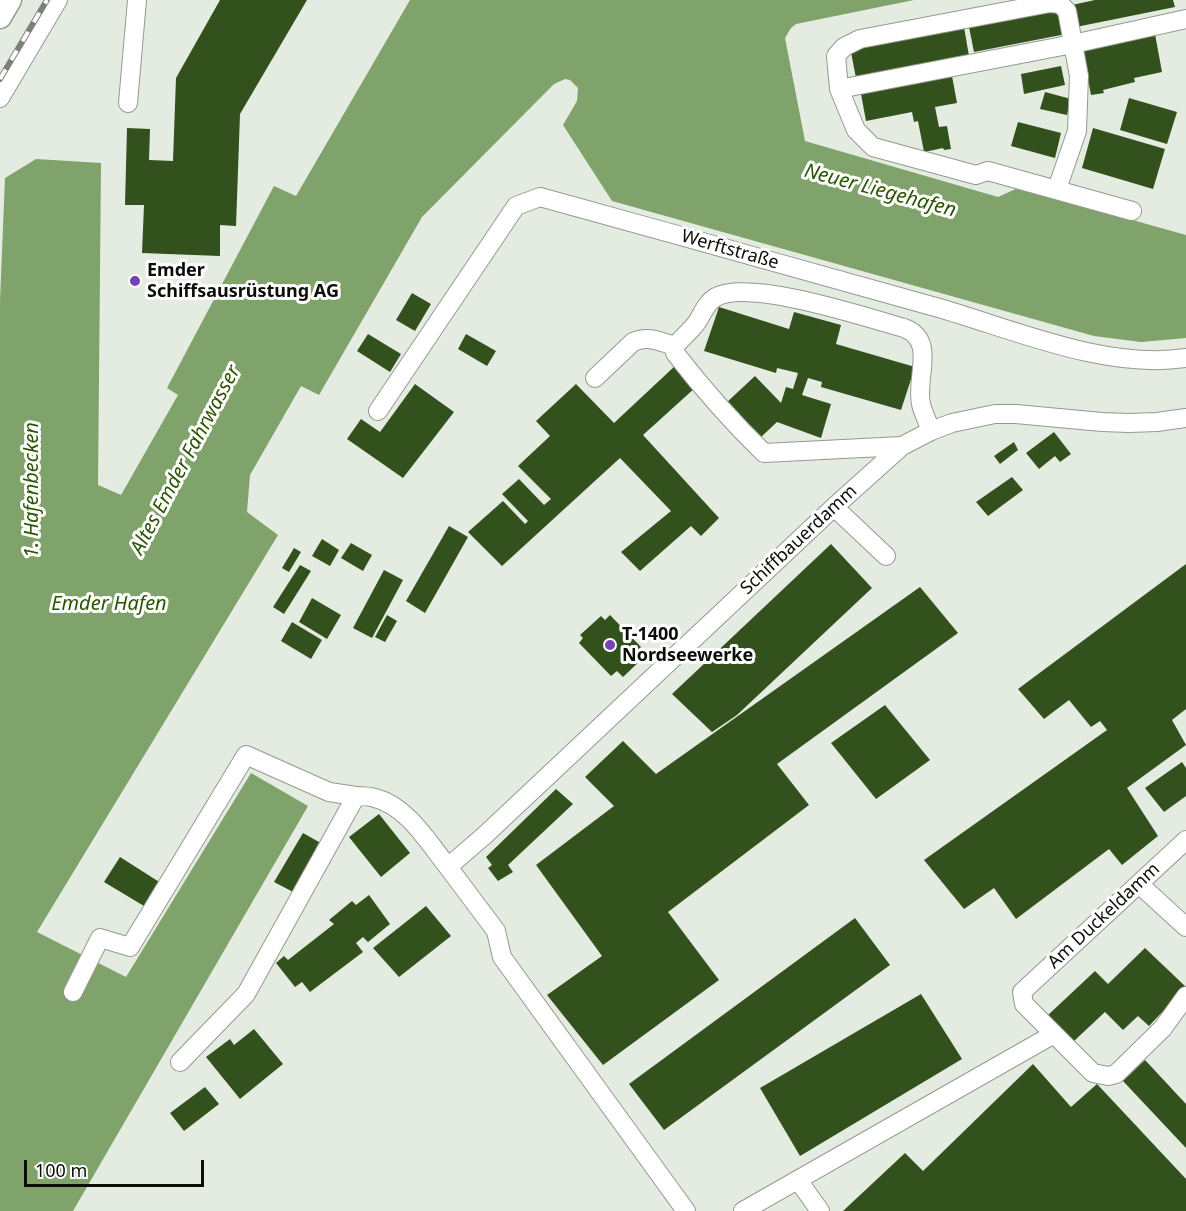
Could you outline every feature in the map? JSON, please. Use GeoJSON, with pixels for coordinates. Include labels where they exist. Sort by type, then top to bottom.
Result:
{"type":"FeatureCollection","features":[{"type":"Feature","properties":{"kind":"main road"},"geometry":{"type":"LineString","coordinates":[[0,17],[10,0]]}},
{"type":"Feature","properties":{"kind":"street"},"geometry":{"type":"LineString","coordinates":[[0,98],[58,0]]}},
{"type":"Feature","properties":{"kind":"street"},"geometry":{"type":"LineString","coordinates":[[128,103],[137,0]]}},
{"type":"Feature","properties":{"kind":"street"},"geometry":{"type":"LineString","coordinates":[[1057,189],[1077,131],[1079,76],[1067,10],[1060,4],[1050,3],[860,39],[844,47],[836,56],[839,90],[856,130],[873,147],[976,175],[988,171],[1132,211]]}},
{"type":"Feature","properties":{"kind":"street"},"geometry":{"type":"LineString","coordinates":[[839,90],[1073,44],[1186,19]]}},
{"type":"Feature","properties":{"kind":"street","name":"Werftstraße"},"geometry":{"type":"LineString","coordinates":[[378,411],[516,206],[540,197],[1086,352],[1156,360],[1186,358]]}},
{"type":"Feature","properties":{"kind":"street"},"geometry":{"type":"LineString","coordinates":[[902,446],[764,453],[709,395],[675,353],[675,346],[695,326],[710,301],[727,293],[738,292],[811,303],[914,331],[922,342],[921,403],[931,431]]}},
{"type":"Feature","properties":{"kind":"street"},"geometry":{"type":"LineString","coordinates":[[595,378],[633,342],[640,339],[648,338],[675,346]]}},
{"type":"Feature","properties":{"kind":"street","name":"Schiffbauerdamm"},"geometry":{"type":"LineString","coordinates":[[448,867],[902,446],[952,423],[995,414],[1120,423],[1186,418]]}},
{"type":"Feature","properties":{"kind":"street"},"geometry":{"type":"LineString","coordinates":[[834,507],[886,556]]}},
{"type":"Feature","properties":{"kind":"street"},"geometry":{"type":"LineString","coordinates":[[73,992],[100,938],[130,947],[246,755],[328,792],[374,797],[390,804],[407,817],[448,867],[496,931],[502,957],[686,1211]]}},
{"type":"Feature","properties":{"kind":"street"},"geometry":{"type":"LineString","coordinates":[[180,1062],[246,994],[356,796]]}},
{"type":"Feature","properties":{"kind":"street","name":"Am Duckeldamm"},"geometry":{"type":"LineString","coordinates":[[1054,1034],[1024,1004],[1022,992],[1186,840]]}},
{"type":"Feature","properties":{"kind":"street"},"geometry":{"type":"LineString","coordinates":[[1139,884],[1186,927]]}},
{"type":"Feature","properties":{"kind":"street"},"geometry":{"type":"LineString","coordinates":[[743,1211],[1054,1034],[1093,1073],[1108,1076],[1116,1074],[1163,1029],[1186,996]]}},
{"type":"Feature","properties":{"kind":"street"},"geometry":{"type":"LineString","coordinates":[[798,1180],[820,1211]]}},
{"type":"Feature","properties":{"kind":"water","name":"Emder Hafen"},"geometry":{"type":"Polygon","coordinates":[[[410,0],[914,0],[796,24],[791,28],[785,38],[805,141],[998,197],[1018,188],[1186,235],[1186,338],[1141,342],[1094,336],[612,201],[563,125],[577,101],[578,88],[570,80],[565,79],[554,84],[422,217],[319,395],[301,386],[250,475],[247,512],[278,535],[37,932],[126,977],[251,773],[308,806],[73,1211],[0,1211],[0,301],[5,178],[36,159],[101,163],[98,485],[121,495],[178,395],[167,388],[274,186],[296,196],[410,0]]]}},
{"type":"Feature","properties":{"kind":"building"},"geometry":{"type":"Polygon","coordinates":[[[220,0],[307,0],[240,114],[236,226],[220,225],[220,256],[142,253],[144,205],[125,205],[127,128],[150,129],[149,160],[173,161],[176,78],[220,0]]]}},
{"type":"Feature","properties":{"kind":"building"},"geometry":{"type":"Polygon","coordinates":[[[1095,0],[1173,0],[1175,7],[1076,27],[1072,5],[1095,0]]]}},
{"type":"Feature","properties":{"kind":"building"},"geometry":{"type":"Polygon","coordinates":[[[1061,9],[1066,34],[974,52],[969,27],[1061,9]]]}},
{"type":"Feature","properties":{"kind":"building"},"geometry":{"type":"Polygon","coordinates":[[[964,27],[969,56],[856,78],[850,47],[964,27]]]}},
{"type":"Feature","properties":{"kind":"building"},"geometry":{"type":"Polygon","coordinates":[[[1155,34],[1162,72],[1134,78],[1135,82],[1091,95],[1082,48],[1155,34]]]}},
{"type":"Feature","properties":{"kind":"building"},"geometry":{"type":"Polygon","coordinates":[[[1061,66],[1065,85],[1024,94],[1021,74],[1061,66]]]}},
{"type":"Feature","properties":{"kind":"building"},"geometry":{"type":"Polygon","coordinates":[[[952,76],[957,103],[935,107],[939,127],[947,126],[951,149],[944,150],[943,148],[924,152],[918,121],[914,122],[912,112],[866,121],[861,94],[952,76]]]}},
{"type":"Feature","properties":{"kind":"building"},"geometry":{"type":"Polygon","coordinates":[[[1045,92],[1071,99],[1067,115],[1040,109],[1045,92]]]}},
{"type":"Feature","properties":{"kind":"building"},"geometry":{"type":"Polygon","coordinates":[[[1129,98],[1177,112],[1167,144],[1120,130],[1129,98]]]}},
{"type":"Feature","properties":{"kind":"building"},"geometry":{"type":"Polygon","coordinates":[[[1018,122],[1061,133],[1055,158],[1011,146],[1018,122]]]}},
{"type":"Feature","properties":{"kind":"building"},"geometry":{"type":"Polygon","coordinates":[[[1093,128],[1165,149],[1153,189],[1082,168],[1093,128]]]}},
{"type":"Feature","properties":{"kind":"building"},"geometry":{"type":"Polygon","coordinates":[[[412,293],[431,304],[415,331],[396,320],[412,293]]]}},
{"type":"Feature","properties":{"kind":"building"},"geometry":{"type":"Polygon","coordinates":[[[719,307],[789,329],[794,312],[841,325],[836,344],[915,367],[901,410],[821,387],[822,382],[808,378],[802,395],[831,404],[821,438],[777,422],[760,438],[725,404],[755,376],[781,403],[786,387],[793,389],[798,373],[777,368],[776,373],[704,351],[719,307]]]}},
{"type":"Feature","properties":{"kind":"building"},"geometry":{"type":"Polygon","coordinates":[[[368,334],[401,354],[390,372],[357,351],[368,334]]]}},
{"type":"Feature","properties":{"kind":"building"},"geometry":{"type":"Polygon","coordinates":[[[466,334],[496,351],[487,366],[458,349],[466,334]]]}},
{"type":"Feature","properties":{"kind":"building"},"geometry":{"type":"Polygon","coordinates":[[[676,365],[696,387],[643,435],[719,518],[701,536],[691,526],[640,571],[621,552],[671,511],[620,458],[502,566],[468,532],[503,501],[525,524],[528,521],[502,494],[519,479],[544,505],[551,499],[518,466],[550,436],[536,421],[576,384],[614,423],[676,365]]]}},
{"type":"Feature","properties":{"kind":"building"},"geometry":{"type":"Polygon","coordinates":[[[415,384],[454,412],[403,478],[347,439],[361,419],[380,432],[415,384]]]}},
{"type":"Feature","properties":{"kind":"building"},"geometry":{"type":"Polygon","coordinates":[[[1054,432],[1071,454],[1060,462],[1055,456],[1039,469],[1026,453],[1054,432]]]}},
{"type":"Feature","properties":{"kind":"building"},"geometry":{"type":"Polygon","coordinates":[[[1014,442],[1018,450],[1000,464],[994,456],[1014,442]]]}},
{"type":"Feature","properties":{"kind":"building"},"geometry":{"type":"Polygon","coordinates":[[[1012,477],[1023,490],[988,516],[976,502],[1012,477]]]}},
{"type":"Feature","properties":{"kind":"building"},"geometry":{"type":"Polygon","coordinates":[[[449,526],[468,537],[425,613],[406,601],[449,526]]]}},
{"type":"Feature","properties":{"kind":"building"},"geometry":{"type":"Polygon","coordinates":[[[322,539],[339,550],[330,566],[312,556],[322,539]]]}},
{"type":"Feature","properties":{"kind":"building"},"geometry":{"type":"Polygon","coordinates":[[[351,543],[372,555],[363,571],[341,558],[351,543]]]}},
{"type":"Feature","properties":{"kind":"building"},"geometry":{"type":"Polygon","coordinates":[[[831,544],[872,588],[737,715],[712,732],[672,694],[831,544]]]}},
{"type":"Feature","properties":{"kind":"building"},"geometry":{"type":"Polygon","coordinates":[[[294,548],[301,552],[289,572],[282,568],[294,548]]]}},
{"type":"Feature","properties":{"kind":"building"},"geometry":{"type":"Polygon","coordinates":[[[1186,564],[1186,709],[1172,720],[1186,745],[1127,788],[1158,836],[1122,865],[1109,849],[1016,919],[994,888],[964,909],[924,860],[1107,730],[1100,721],[1091,727],[1069,700],[1044,719],[1018,689],[1186,564]]]}},
{"type":"Feature","properties":{"kind":"building"},"geometry":{"type":"Polygon","coordinates":[[[300,565],[311,571],[284,614],[273,607],[300,565]]]}},
{"type":"Feature","properties":{"kind":"building"},"geometry":{"type":"Polygon","coordinates":[[[384,570],[403,580],[372,638],[353,628],[384,570]]]}},
{"type":"Feature","properties":{"kind":"building"},"geometry":{"type":"Polygon","coordinates":[[[920,587],[958,633],[777,764],[809,805],[668,912],[719,980],[603,1065],[547,995],[602,956],[536,865],[614,806],[585,777],[623,741],[656,774],[920,587]]]}},
{"type":"Feature","properties":{"kind":"building"},"geometry":{"type":"Polygon","coordinates":[[[312,598],[341,615],[327,639],[299,622],[312,598]]]}},
{"type":"Feature","properties":{"kind":"building"},"geometry":{"type":"Polygon","coordinates":[[[387,615],[397,621],[385,642],[375,637],[387,615]]]}},
{"type":"Feature","properties":{"kind":"building","name":"T-1400 Nordseewerke"},"geometry":{"type":"Polygon","coordinates":[[[610,615],[641,647],[637,651],[643,658],[623,677],[617,671],[611,676],[579,643],[583,638],[580,635],[601,616],[605,620],[610,615]]]}},
{"type":"Feature","properties":{"kind":"building"},"geometry":{"type":"Polygon","coordinates":[[[292,622],[322,640],[311,659],[281,641],[292,622]]]}},
{"type":"Feature","properties":{"kind":"building"},"geometry":{"type":"Polygon","coordinates":[[[885,705],[930,760],[876,799],[831,743],[885,705]]]}},
{"type":"Feature","properties":{"kind":"building"},"geometry":{"type":"Polygon","coordinates":[[[1182,762],[1186,768],[1186,796],[1164,812],[1145,788],[1182,762]]]}},
{"type":"Feature","properties":{"kind":"building"},"geometry":{"type":"Polygon","coordinates":[[[556,789],[573,804],[508,865],[513,872],[498,881],[488,868],[492,865],[486,857],[556,789]]]}},
{"type":"Feature","properties":{"kind":"building"},"geometry":{"type":"Polygon","coordinates":[[[379,814],[410,853],[381,877],[349,837],[379,814]]]}},
{"type":"Feature","properties":{"kind":"building"},"geometry":{"type":"Polygon","coordinates":[[[303,833],[326,846],[297,894],[274,882],[303,833]]]}},
{"type":"Feature","properties":{"kind":"building"},"geometry":{"type":"Polygon","coordinates":[[[120,857],[164,885],[149,909],[104,882],[120,857]]]}},
{"type":"Feature","properties":{"kind":"building"},"geometry":{"type":"Polygon","coordinates":[[[369,895],[390,924],[368,942],[363,937],[356,943],[363,952],[310,992],[302,982],[295,987],[276,963],[284,956],[288,960],[334,924],[329,920],[352,901],[356,905],[369,895]]]}},
{"type":"Feature","properties":{"kind":"building"},"geometry":{"type":"Polygon","coordinates":[[[426,906],[451,936],[399,977],[373,948],[426,906]]]}},
{"type":"Feature","properties":{"kind":"building"},"geometry":{"type":"Polygon","coordinates":[[[855,918],[890,965],[664,1130],[629,1084],[855,918]]]}},
{"type":"Feature","properties":{"kind":"building"},"geometry":{"type":"Polygon","coordinates":[[[1145,948],[1186,987],[1149,1026],[1138,1016],[1123,1030],[1105,1012],[1074,1041],[1047,1016],[1095,971],[1108,984],[1145,948]]]}},
{"type":"Feature","properties":{"kind":"building"},"geometry":{"type":"Polygon","coordinates":[[[921,994],[962,1059],[800,1156],[760,1088],[921,994]]]}},
{"type":"Feature","properties":{"kind":"building"},"geometry":{"type":"Polygon","coordinates":[[[254,1029],[283,1064],[240,1099],[206,1057],[230,1039],[234,1045],[254,1029]]]}},
{"type":"Feature","properties":{"kind":"building"},"geometry":{"type":"Polygon","coordinates":[[[1145,1060],[1186,1104],[1186,1148],[1123,1081],[1145,1060]]]}},
{"type":"Feature","properties":{"kind":"building"},"geometry":{"type":"Polygon","coordinates":[[[1033,1064],[1071,1107],[1097,1084],[1186,1179],[1186,1211],[843,1211],[905,1153],[923,1171],[1033,1064]]]}},
{"type":"Feature","properties":{"kind":"building"},"geometry":{"type":"Polygon","coordinates":[[[205,1087],[219,1104],[184,1131],[170,1113],[205,1087]]]}},
{"type":"Feature","properties":{"kind":"railway"},"geometry":{"type":"LineString","coordinates":[[0,79],[47,0]]}},
{"type":"Feature","properties":{"kind":"place","name":"Emder Schiffsausrüstung AG"},"geometry":{"type":"Point","coordinates":[135,281]}},
{"type":"Feature","properties":{"kind":"place","name":"T-1400 Nordseewerke"},"geometry":{"type":"Point","coordinates":[610,645]}},
{"type":"Feature","properties":{"kind":"water label","name":"Neuer Liegehafen"},"geometry":{"type":"Point","coordinates":[880,191]}},
{"type":"Feature","properties":{"kind":"water label","name":"Altes Emder Fahrwasser"},"geometry":{"type":"Point","coordinates":[186,460]}},
{"type":"Feature","properties":{"kind":"water label","name":"1. Hafenbecken"},"geometry":{"type":"Point","coordinates":[32,490]}}]}
